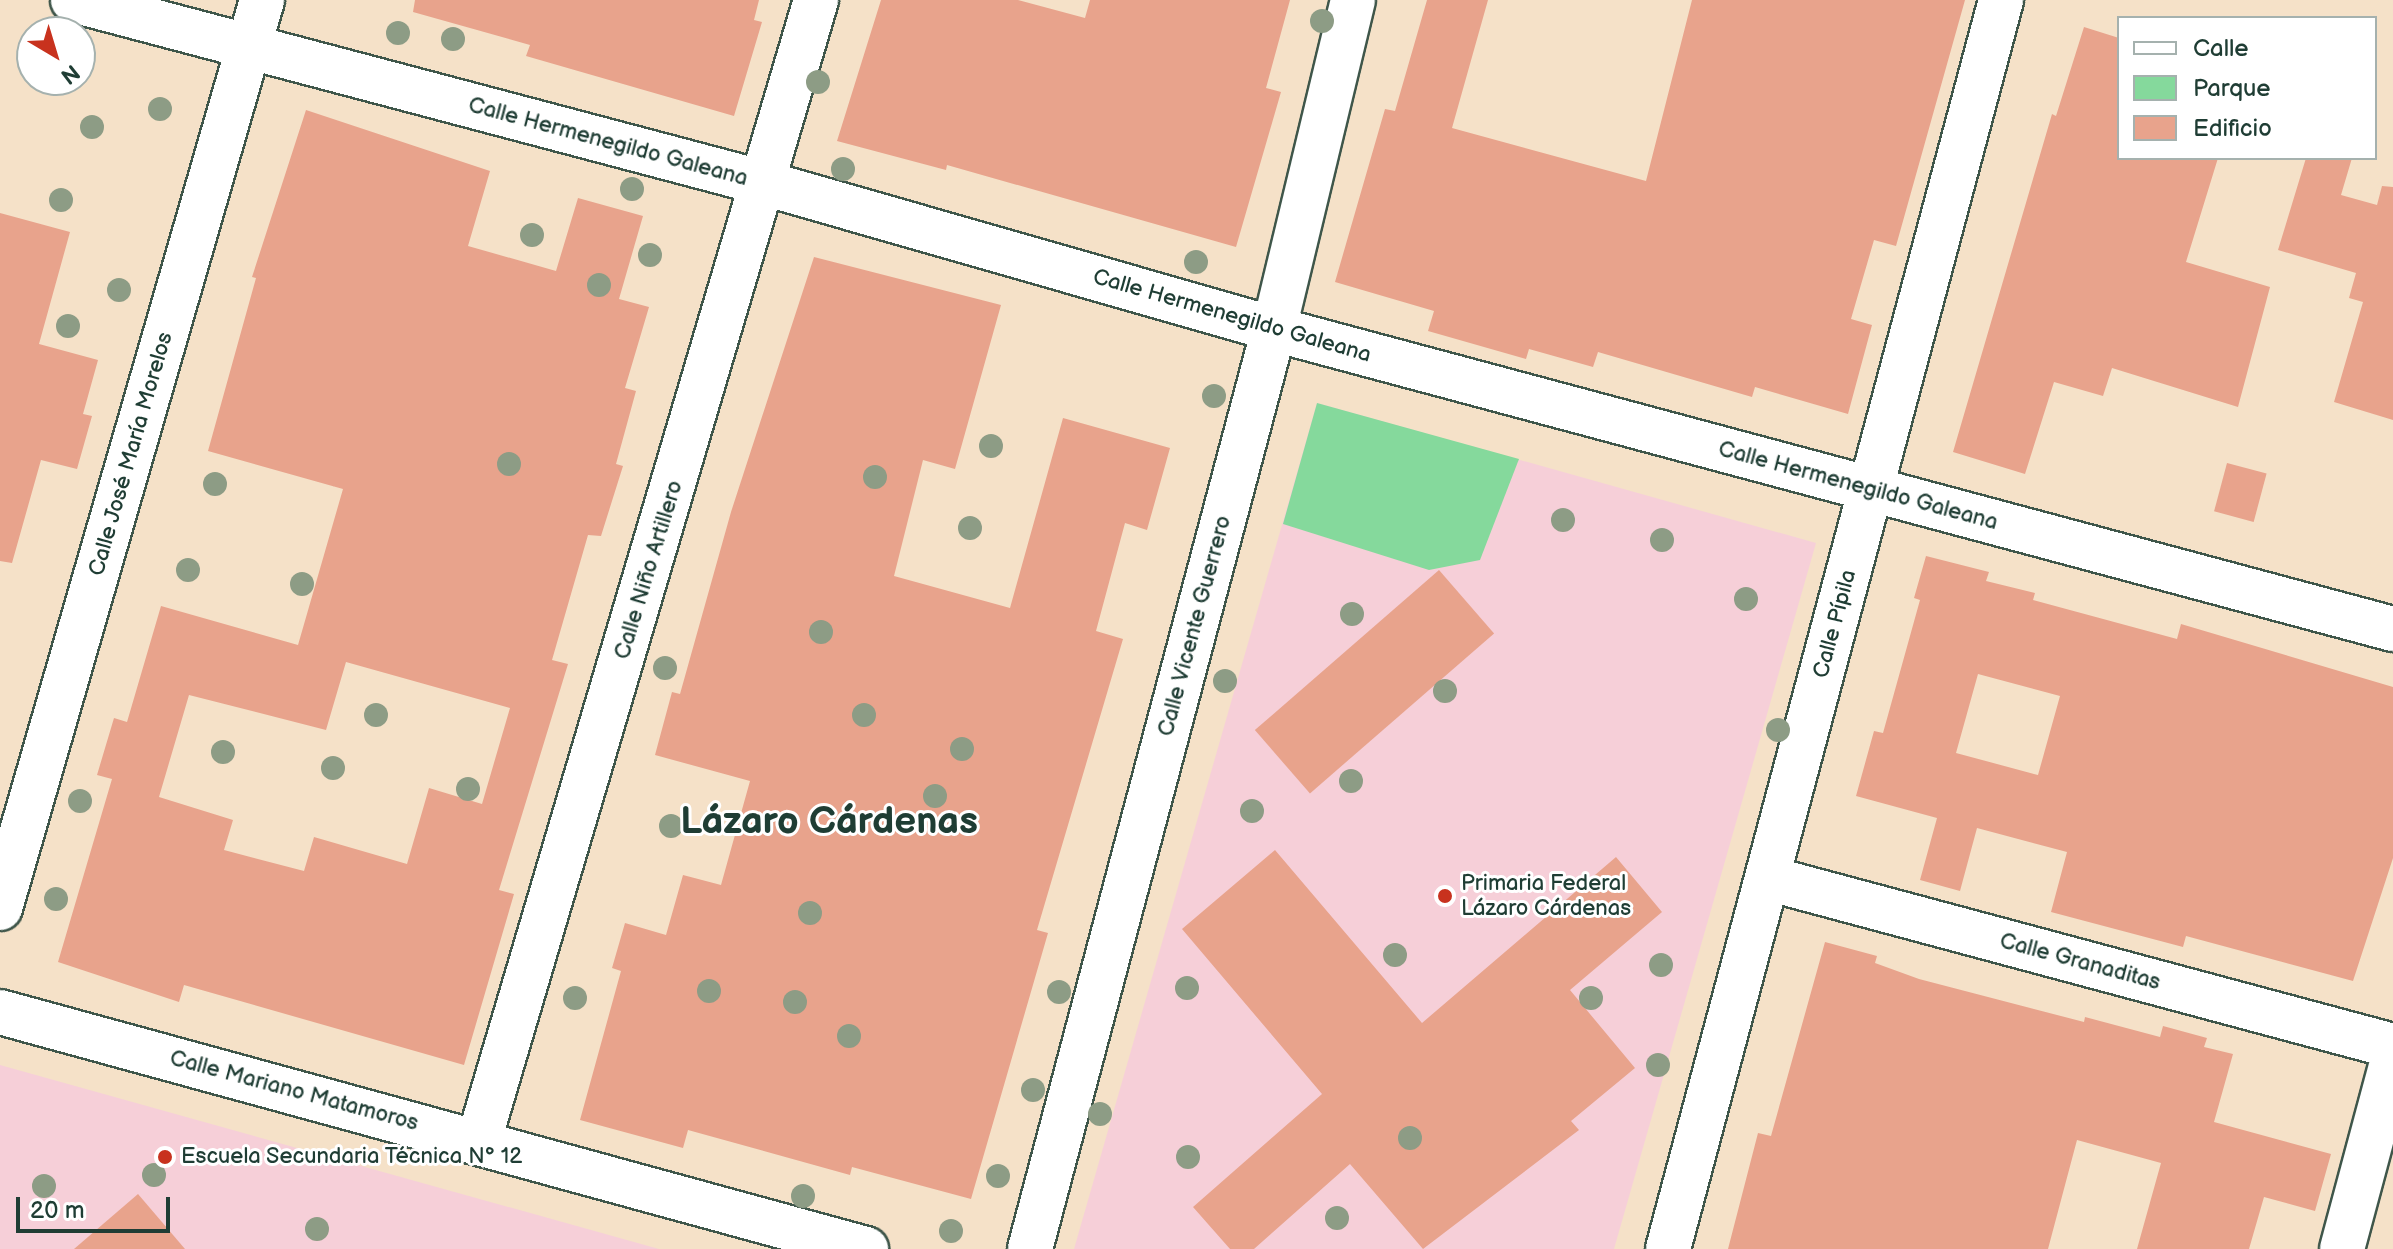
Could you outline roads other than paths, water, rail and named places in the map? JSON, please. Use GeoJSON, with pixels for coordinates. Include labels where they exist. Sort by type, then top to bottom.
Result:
{"type":"FeatureCollection","features":[{"type":"Feature","properties":{"kind":"street","name":"Calle Hermenegildo Galeana"},"geometry":{"type":"LineString","coordinates":[[73,0],[764,183],[1274,329],[2393,629]]}},
{"type":"Feature","properties":{"kind":"street","name":"Calle José María Morelos"},"geometry":{"type":"LineString","coordinates":[[0,908],[262,0]]}},
{"type":"Feature","properties":{"kind":"street","name":"Calle Niño Artillero"},"geometry":{"type":"LineString","coordinates":[[479,1140],[816,0]]}},
{"type":"Feature","properties":{"kind":"street","name":"Calle Vicente Guerrero"},"geometry":{"type":"LineString","coordinates":[[1030,1249],[1274,329],[1353,0]]}},
{"type":"Feature","properties":{"kind":"street","name":"Calle Pípila"},"geometry":{"type":"LineString","coordinates":[[1668,1249],[2001,0]]}},
{"type":"Feature","properties":{"kind":"street","name":"Calle Granaditas"},"geometry":{"type":"LineString","coordinates":[[1767,878],[2393,1046]]}},
{"type":"Feature","properties":{"kind":"street","name":"Calle Mariano Matamoros"},"geometry":{"type":"LineString","coordinates":[[0,1012],[479,1140],[866,1249]]}},
{"type":"Feature","properties":{"kind":"street"},"geometry":{"type":"LineString","coordinates":[[2342,1249],[2393,1058]]}},
{"type":"Feature","properties":{"kind":"place","name":"Primaria Federal Lázaro Cárdenas"},"geometry":{"type":"Point","coordinates":[1445,896]}},
{"type":"Feature","properties":{"kind":"place","name":"Escuela Secundaria Técnica N° 12"},"geometry":{"type":"Point","coordinates":[165,1157]}},
{"type":"Feature","properties":{"kind":"district","name":"Lázaro Cárdenas"},"geometry":{"type":"Point","coordinates":[829,822]}}]}
